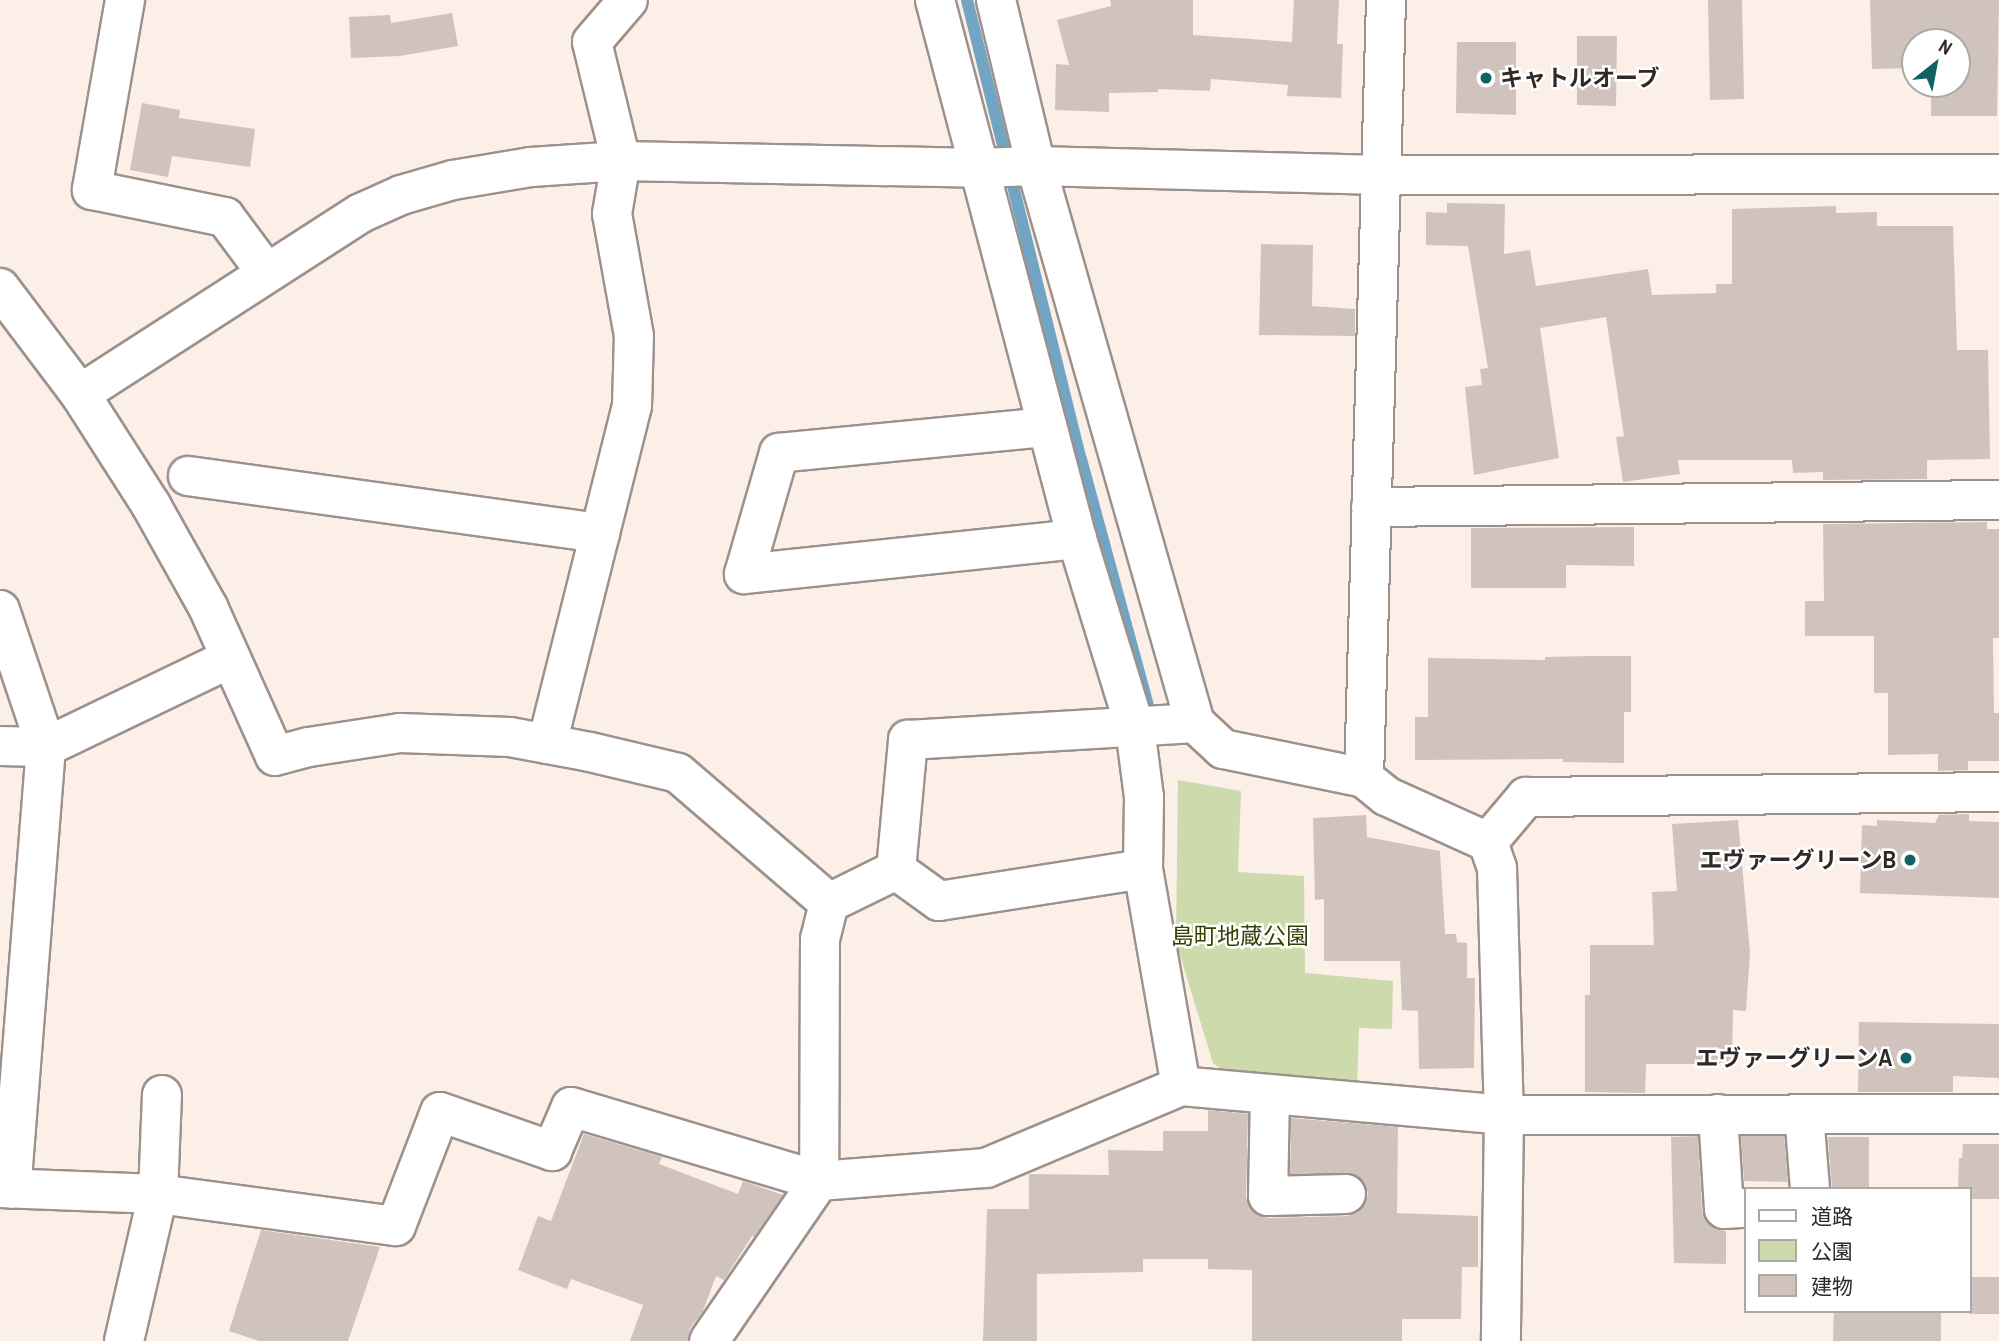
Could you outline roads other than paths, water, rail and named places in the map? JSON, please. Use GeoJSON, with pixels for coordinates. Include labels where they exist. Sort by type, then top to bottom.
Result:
{"type":"FeatureCollection","features":[{"type":"Feature","properties":{"kind":"street"},"geometry":{"type":"LineString","coordinates":[[125,0],[92,190],[225,217],[266,272]]}},
{"type":"Feature","properties":{"kind":"street"},"geometry":{"type":"LineString","coordinates":[[547,744],[632,406],[635,336],[612,214],[621,161],[592,42],[628,0]]}},
{"type":"Feature","properties":{"kind":"street"},"geometry":{"type":"LineString","coordinates":[[935,0],[1077,539],[1135,728],[1144,797],[1143,869],[1181,1086]]}},
{"type":"Feature","properties":{"kind":"street"},"geometry":{"type":"LineString","coordinates":[[996,0],[1036,166],[1195,723],[1223,749],[1364,778],[1386,796],[1488,842],[1497,868],[1504,1115],[1501,1341]]}},
{"type":"Feature","properties":{"kind":"street"},"geometry":{"type":"LineString","coordinates":[[1364,778],[1386,0]]}},
{"type":"Feature","properties":{"kind":"street"},"geometry":{"type":"LineString","coordinates":[[80,394],[361,212],[401,195],[453,180],[531,167],[621,161],[979,168],[1036,166],[1382,175],[1999,174]]}},
{"type":"Feature","properties":{"kind":"street"},"geometry":{"type":"LineString","coordinates":[[0,288],[80,394],[151,505],[208,607],[275,757],[309,747],[400,733],[510,737],[678,773],[829,904]]}},
{"type":"Feature","properties":{"kind":"street"},"geometry":{"type":"LineString","coordinates":[[1047,427],[779,453],[744,574],[1077,539]]}},
{"type":"Feature","properties":{"kind":"street"},"geometry":{"type":"LineString","coordinates":[[188,476],[600,533]]}},
{"type":"Feature","properties":{"kind":"street"},"geometry":{"type":"LineString","coordinates":[[1371,507],[1999,500]]}},
{"type":"Feature","properties":{"kind":"street"},"geometry":{"type":"LineString","coordinates":[[0,610],[46,747],[6,1188],[158,1194],[396,1226],[440,1112],[552,1150],[571,1107],[820,1181],[986,1168],[1181,1086],[1504,1115],[1999,1114]]}},
{"type":"Feature","properties":{"kind":"street"},"geometry":{"type":"LineString","coordinates":[[0,746],[46,747],[231,658]]}},
{"type":"Feature","properties":{"kind":"street"},"geometry":{"type":"LineString","coordinates":[[896,870],[908,740],[1195,723]]}},
{"type":"Feature","properties":{"kind":"street"},"geometry":{"type":"LineString","coordinates":[[1488,842],[1526,797],[1999,792]]}},
{"type":"Feature","properties":{"kind":"street"},"geometry":{"type":"LineString","coordinates":[[896,870],[939,901],[1143,869]]}},
{"type":"Feature","properties":{"kind":"street"},"geometry":{"type":"LineString","coordinates":[[709,1341],[820,1181],[820,939],[829,904],[896,870]]}},
{"type":"Feature","properties":{"kind":"street"},"geometry":{"type":"LineString","coordinates":[[1270,1094],[1268,1196],[1346,1194]]}},
{"type":"Feature","properties":{"kind":"street"},"geometry":{"type":"LineString","coordinates":[[124,1341],[158,1194],[162,1096]]}},
{"type":"Feature","properties":{"kind":"street"},"geometry":{"type":"LineString","coordinates":[[1718,1114],[1724,1209],[1744,1208]]}},
{"type":"Feature","properties":{"kind":"street"},"geometry":{"type":"LineString","coordinates":[[1804,1114],[1810,1187]]}},
{"type":"Feature","properties":{"kind":"waterway"},"geometry":{"type":"LineString","coordinates":[[967,0],[1081,459],[1148,706]]}},
{"type":"Feature","properties":{"kind":"place","name":"キャトルオーブ"},"geometry":{"type":"Point","coordinates":[1486,78]}},
{"type":"Feature","properties":{"kind":"place","name":"エヴァーグリーンB"},"geometry":{"type":"Point","coordinates":[1910,860]}},
{"type":"Feature","properties":{"kind":"place","name":"エヴァーグリーンA"},"geometry":{"type":"Point","coordinates":[1906,1058]}},
{"type":"Feature","properties":{"kind":"park label","name":"島町地蔵公園"},"geometry":{"type":"Point","coordinates":[1240,936]}}]}
